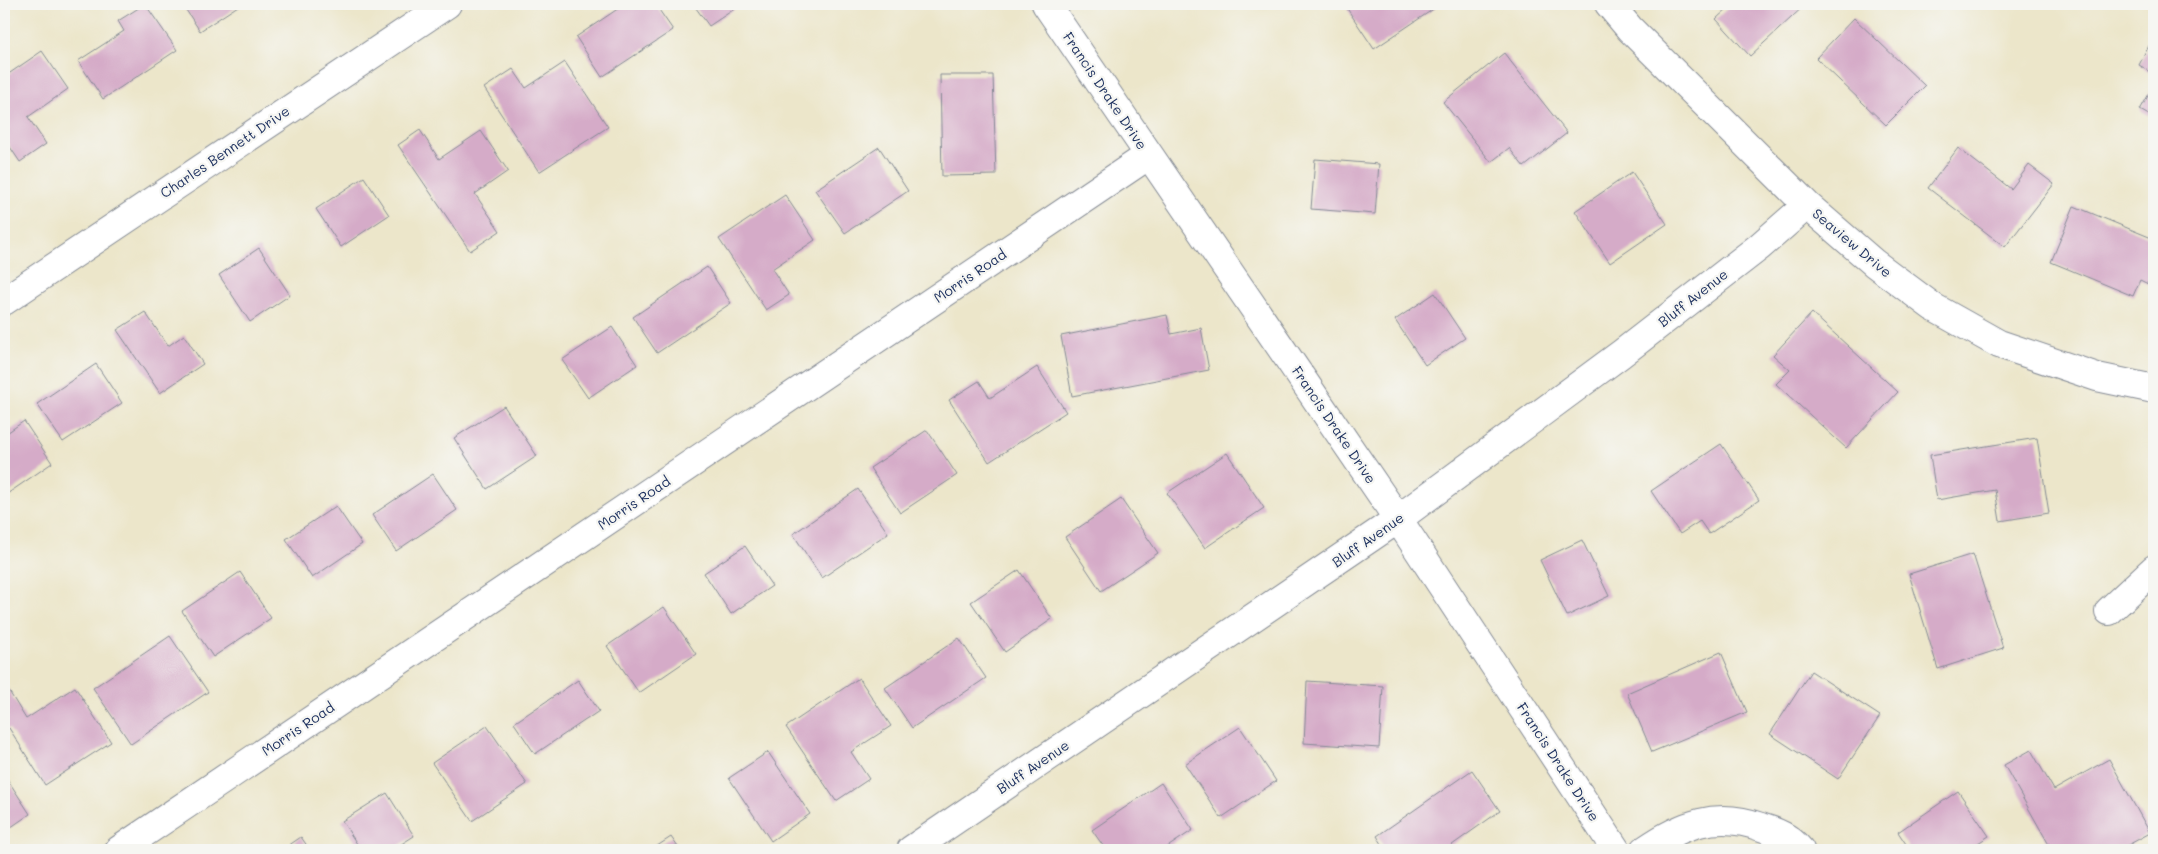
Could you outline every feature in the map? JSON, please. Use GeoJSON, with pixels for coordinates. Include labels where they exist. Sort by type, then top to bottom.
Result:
{"type":"FeatureCollection","features":[{"type":"Feature","properties":{"kind":"street","name":"Francis Drake Drive"},"geometry":{"type":"LineString","coordinates":[[1046,4],[1398,519],[1616,850]]}},
{"type":"Feature","properties":{"kind":"street","name":"Seaview Drive"},"geometry":{"type":"LineString","coordinates":[[1609,4],[1630,29],[1807,205],[1874,263],[1933,306],[1999,344],[2097,377],[2154,389]]}},
{"type":"Feature","properties":{"kind":"street","name":"Charles Bennett Drive"},"geometry":{"type":"LineString","coordinates":[[4,301],[438,6]]}},
{"type":"Feature","properties":{"kind":"street","name":"Morris Road"},"geometry":{"type":"LineString","coordinates":[[119,850],[1149,155]]}},
{"type":"Feature","properties":{"kind":"street","name":"Bluff Avenue"},"geometry":{"type":"LineString","coordinates":[[911,850],[1398,519],[1621,354],[1759,247],[1807,205]]}},
{"type":"Feature","properties":{"kind":"street"},"geometry":{"type":"LineString","coordinates":[[2109,611],[2154,569]]}},
{"type":"Feature","properties":{"kind":"street"},"geometry":{"type":"LineString","coordinates":[[1645,850],[1682,829],[1710,820],[1742,820],[1783,834],[1800,850]]}},
{"type":"Feature","properties":{"kind":"building"},"geometry":{"type":"Polygon","coordinates":[[[145,4],[177,50],[103,99],[78,61],[124,31],[118,21],[145,4]]]}},
{"type":"Feature","properties":{"kind":"building"},"geometry":{"type":"Polygon","coordinates":[[[182,4],[241,4],[200,31],[182,4]]]}},
{"type":"Feature","properties":{"kind":"building"},"geometry":{"type":"Polygon","coordinates":[[[625,4],[655,4],[673,30],[602,77],[576,37],[625,4]]]}},
{"type":"Feature","properties":{"kind":"building"},"geometry":{"type":"Polygon","coordinates":[[[693,4],[742,4],[709,26],[693,4]]]}},
{"type":"Feature","properties":{"kind":"building"},"geometry":{"type":"Polygon","coordinates":[[[1344,4],[1441,4],[1374,49],[1344,4]]]}},
{"type":"Feature","properties":{"kind":"building"},"geometry":{"type":"Polygon","coordinates":[[[1726,4],[1806,4],[1750,56],[1716,19],[1729,7],[1726,4]]]}},
{"type":"Feature","properties":{"kind":"building"},"geometry":{"type":"Polygon","coordinates":[[[1854,18],[1925,86],[1886,125],[1816,58],[1854,18]]]}},
{"type":"Feature","properties":{"kind":"building"},"geometry":{"type":"Polygon","coordinates":[[[2154,36],[2154,74],[2139,65],[2154,36]]]}},
{"type":"Feature","properties":{"kind":"building"},"geometry":{"type":"Polygon","coordinates":[[[42,51],[68,89],[28,117],[46,144],[20,162],[4,138],[4,77],[42,51]]]}},
{"type":"Feature","properties":{"kind":"building"},"geometry":{"type":"Polygon","coordinates":[[[1504,53],[1567,133],[1524,167],[1509,148],[1491,162],[1443,102],[1504,53]]]}},
{"type":"Feature","properties":{"kind":"building"},"geometry":{"type":"Polygon","coordinates":[[[565,62],[608,127],[539,172],[484,88],[513,69],[526,88],[565,62]]]}},
{"type":"Feature","properties":{"kind":"building"},"geometry":{"type":"Polygon","coordinates":[[[940,75],[993,75],[996,175],[942,176],[940,75]]]}},
{"type":"Feature","properties":{"kind":"building"},"geometry":{"type":"Polygon","coordinates":[[[2154,85],[2154,118],[2140,110],[2154,85]]]}},
{"type":"Feature","properties":{"kind":"building"},"geometry":{"type":"Polygon","coordinates":[[[420,130],[439,159],[481,131],[508,171],[475,194],[500,231],[470,251],[398,145],[420,130]]]}},
{"type":"Feature","properties":{"kind":"building"},"geometry":{"type":"Polygon","coordinates":[[[879,147],[908,191],[845,233],[815,190],[879,147]]]}},
{"type":"Feature","properties":{"kind":"building"},"geometry":{"type":"Polygon","coordinates":[[[1958,148],[2011,189],[2029,165],[2054,184],[2005,247],[1928,188],[1958,148]]]}},
{"type":"Feature","properties":{"kind":"building"},"geometry":{"type":"Polygon","coordinates":[[[1315,159],[1379,164],[1375,214],[1311,209],[1315,159]]]}},
{"type":"Feature","properties":{"kind":"building"},"geometry":{"type":"Polygon","coordinates":[[[1632,172],[1667,224],[1610,263],[1575,211],[1632,172]]]}},
{"type":"Feature","properties":{"kind":"building"},"geometry":{"type":"Polygon","coordinates":[[[364,177],[389,215],[341,247],[316,209],[364,177]]]}},
{"type":"Feature","properties":{"kind":"building"},"geometry":{"type":"Polygon","coordinates":[[[785,195],[815,240],[772,269],[789,295],[766,310],[719,239],[785,195]]]}},
{"type":"Feature","properties":{"kind":"building"},"geometry":{"type":"Polygon","coordinates":[[[2074,206],[2154,239],[2154,287],[2140,280],[2133,296],[2051,262],[2074,206]]]}},
{"type":"Feature","properties":{"kind":"building"},"geometry":{"type":"Polygon","coordinates":[[[259,248],[290,295],[250,322],[219,275],[259,248]]]}},
{"type":"Feature","properties":{"kind":"building"},"geometry":{"type":"Polygon","coordinates":[[[707,267],[731,303],[657,353],[633,317],[707,267]]]}},
{"type":"Feature","properties":{"kind":"building"},"geometry":{"type":"Polygon","coordinates":[[[1435,293],[1465,338],[1425,365],[1395,320],[1435,293]]]}},
{"type":"Feature","properties":{"kind":"building"},"geometry":{"type":"Polygon","coordinates":[[[145,312],[168,346],[184,335],[203,364],[160,393],[117,330],[145,312]]]}},
{"type":"Feature","properties":{"kind":"building"},"geometry":{"type":"Polygon","coordinates":[[[1812,313],[1898,392],[1846,448],[1776,384],[1790,370],[1773,355],[1812,313]]]}},
{"type":"Feature","properties":{"kind":"building"},"geometry":{"type":"Polygon","coordinates":[[[1167,315],[1171,334],[1201,328],[1209,370],[1072,396],[1061,336],[1167,315]]]}},
{"type":"Feature","properties":{"kind":"building"},"geometry":{"type":"Polygon","coordinates":[[[612,327],[637,365],[588,398],[562,360],[612,327]]]}},
{"type":"Feature","properties":{"kind":"building"},"geometry":{"type":"Polygon","coordinates":[[[96,364],[122,403],[63,442],[37,404],[96,364]]]}},
{"type":"Feature","properties":{"kind":"building"},"geometry":{"type":"Polygon","coordinates":[[[1037,367],[1066,412],[989,462],[949,400],[979,381],[990,398],[1037,367]]]}},
{"type":"Feature","properties":{"kind":"building"},"geometry":{"type":"Polygon","coordinates":[[[504,406],[537,456],[487,489],[454,438],[504,406]]]}},
{"type":"Feature","properties":{"kind":"building"},"geometry":{"type":"Polygon","coordinates":[[[24,421],[52,463],[4,496],[4,435],[24,421]]]}},
{"type":"Feature","properties":{"kind":"building"},"geometry":{"type":"Polygon","coordinates":[[[927,430],[957,475],[900,513],[870,468],[927,430]]]}},
{"type":"Feature","properties":{"kind":"building"},"geometry":{"type":"Polygon","coordinates":[[[2037,438],[2049,513],[2000,521],[1995,490],[1937,500],[1930,455],[2037,438]]]}},
{"type":"Feature","properties":{"kind":"building"},"geometry":{"type":"Polygon","coordinates":[[[1721,444],[1759,500],[1709,534],[1700,521],[1680,534],[1651,491],[1721,444]]]}},
{"type":"Feature","properties":{"kind":"building"},"geometry":{"type":"Polygon","coordinates":[[[1227,453],[1264,508],[1205,548],[1167,493],[1227,453]]]}},
{"type":"Feature","properties":{"kind":"building"},"geometry":{"type":"Polygon","coordinates":[[[433,474],[457,510],[396,551],[372,515],[433,474]]]}},
{"type":"Feature","properties":{"kind":"building"},"geometry":{"type":"Polygon","coordinates":[[[858,489],[888,533],[822,578],[793,534],[858,489]]]}},
{"type":"Feature","properties":{"kind":"building"},"geometry":{"type":"Polygon","coordinates":[[[1121,499],[1158,553],[1101,591],[1065,537],[1121,499]]]}},
{"type":"Feature","properties":{"kind":"building"},"geometry":{"type":"Polygon","coordinates":[[[336,506],[362,544],[312,578],[286,539],[336,506]]]}},
{"type":"Feature","properties":{"kind":"building"},"geometry":{"type":"Polygon","coordinates":[[[1582,540],[1609,596],[1567,616],[1540,560],[1582,540]]]}},
{"type":"Feature","properties":{"kind":"building"},"geometry":{"type":"Polygon","coordinates":[[[745,546],[772,586],[731,614],[704,573],[745,546]]]}},
{"type":"Feature","properties":{"kind":"building"},"geometry":{"type":"Polygon","coordinates":[[[1973,554],[2003,648],[1938,669],[1909,574],[1973,554]]]}},
{"type":"Feature","properties":{"kind":"building"},"geometry":{"type":"Polygon","coordinates":[[[1019,570],[1052,619],[1005,652],[971,602],[1019,570]]]}},
{"type":"Feature","properties":{"kind":"building"},"geometry":{"type":"Polygon","coordinates":[[[240,572],[271,618],[213,657],[182,611],[240,572]]]}},
{"type":"Feature","properties":{"kind":"building"},"geometry":{"type":"Polygon","coordinates":[[[664,607],[696,654],[639,693],[607,646],[664,607]]]}},
{"type":"Feature","properties":{"kind":"building"},"geometry":{"type":"Polygon","coordinates":[[[170,636],[208,692],[131,744],[93,688],[170,636]]]}},
{"type":"Feature","properties":{"kind":"building"},"geometry":{"type":"Polygon","coordinates":[[[959,638],[986,678],[912,728],[885,688],[959,638]]]}},
{"type":"Feature","properties":{"kind":"building"},"geometry":{"type":"Polygon","coordinates":[[[1721,652],[1747,712],[1652,752],[1627,693],[1721,652]]]}},
{"type":"Feature","properties":{"kind":"building"},"geometry":{"type":"Polygon","coordinates":[[[1811,671],[1880,716],[1838,779],[1770,734],[1811,671]]]}},
{"type":"Feature","properties":{"kind":"building"},"geometry":{"type":"Polygon","coordinates":[[[859,678],[891,726],[851,752],[869,779],[836,801],[786,727],[859,678]]]}},
{"type":"Feature","properties":{"kind":"building"},"geometry":{"type":"Polygon","coordinates":[[[578,680],[599,711],[535,754],[514,723],[578,680]]]}},
{"type":"Feature","properties":{"kind":"building"},"geometry":{"type":"Polygon","coordinates":[[[1307,681],[1383,686],[1379,748],[1304,743],[1307,681]]]}},
{"type":"Feature","properties":{"kind":"building"},"geometry":{"type":"Polygon","coordinates":[[[4,683],[26,719],[75,687],[111,742],[45,785],[9,728],[4,732],[4,683]]]}},
{"type":"Feature","properties":{"kind":"building"},"geometry":{"type":"Polygon","coordinates":[[[487,726],[527,784],[472,821],[432,763],[487,726]]]}},
{"type":"Feature","properties":{"kind":"building"},"geometry":{"type":"Polygon","coordinates":[[[1240,727],[1276,781],[1221,818],[1185,764],[1240,727]]]}},
{"type":"Feature","properties":{"kind":"building"},"geometry":{"type":"Polygon","coordinates":[[[2031,750],[2054,790],[2109,759],[2150,833],[2119,850],[2052,850],[2004,765],[2031,750]]]}},
{"type":"Feature","properties":{"kind":"building"},"geometry":{"type":"Polygon","coordinates":[[[768,752],[810,814],[771,841],[729,778],[768,752]]]}},
{"type":"Feature","properties":{"kind":"building"},"geometry":{"type":"Polygon","coordinates":[[[1472,770],[1500,811],[1445,850],[1386,850],[1377,836],[1472,770]]]}},
{"type":"Feature","properties":{"kind":"building"},"geometry":{"type":"Polygon","coordinates":[[[4,774],[30,814],[4,832],[4,774]]]}},
{"type":"Feature","properties":{"kind":"building"},"geometry":{"type":"Polygon","coordinates":[[[1161,783],[1193,830],[1163,850],[1106,850],[1092,830],[1161,783]]]}},
{"type":"Feature","properties":{"kind":"building"},"geometry":{"type":"Polygon","coordinates":[[[1958,791],[1989,836],[1967,850],[1910,850],[1898,832],[1958,791]]]}},
{"type":"Feature","properties":{"kind":"building"},"geometry":{"type":"Polygon","coordinates":[[[387,793],[414,836],[392,850],[361,850],[342,821],[387,793]]]}},
{"type":"Feature","properties":{"kind":"building"},"geometry":{"type":"Polygon","coordinates":[[[301,837],[310,850],[282,850],[301,837]]]}},
{"type":"Feature","properties":{"kind":"building"},"geometry":{"type":"Polygon","coordinates":[[[671,837],[680,850],[651,850],[671,837]]]}}]}
